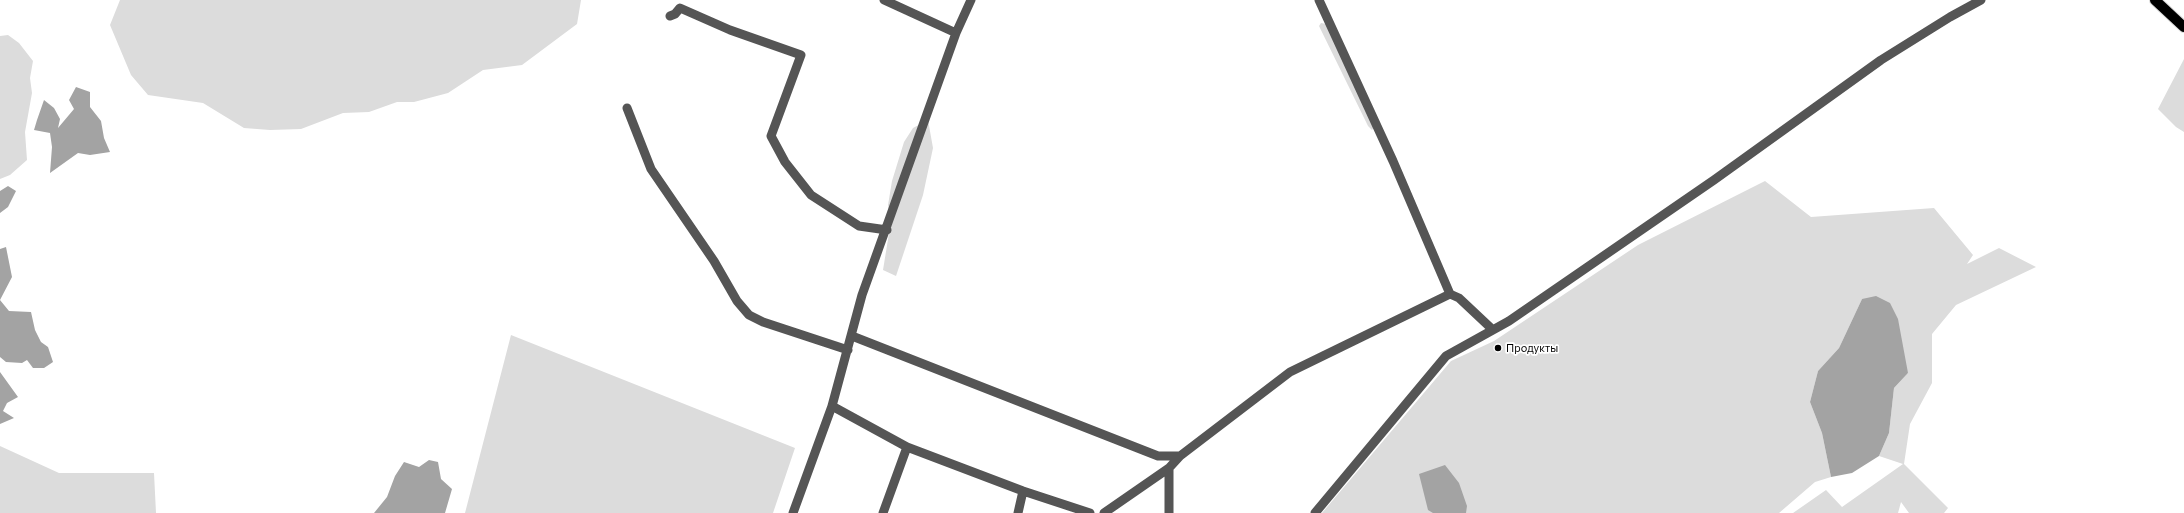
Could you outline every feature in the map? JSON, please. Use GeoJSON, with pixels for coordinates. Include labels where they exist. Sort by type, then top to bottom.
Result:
{"type":"FeatureCollection","features":[{"type":"Feature","properties":{"kind":"main road"},"geometry":{"type":"LineString","coordinates":[[2155,0],[2184,27]]}},
{"type":"Feature","properties":{"kind":"street"},"geometry":{"type":"LineString","coordinates":[[884,0],[956,33]]}},
{"type":"Feature","properties":{"kind":"street"},"geometry":{"type":"LineString","coordinates":[[793,513],[832,406],[862,295],[887,230],[956,33],[971,0]]}},
{"type":"Feature","properties":{"kind":"street"},"geometry":{"type":"LineString","coordinates":[[1318,0],[1393,161],[1450,294],[1460,298],[1494,330]]}},
{"type":"Feature","properties":{"kind":"street"},"geometry":{"type":"LineString","coordinates":[[1315,513],[1446,356],[1509,321],[1714,180],[1881,60],[1950,17],[1981,0]]}},
{"type":"Feature","properties":{"kind":"street"},"geometry":{"type":"LineString","coordinates":[[670,16],[675,14],[680,8],[730,30],[801,55],[771,136],[785,162],[811,195],[859,226],[887,230]]}},
{"type":"Feature","properties":{"kind":"street"},"geometry":{"type":"LineString","coordinates":[[627,108],[651,169],[710,255],[737,301],[749,315],[763,322],[848,350]]}},
{"type":"Feature","properties":{"kind":"street"},"geometry":{"type":"LineString","coordinates":[[1104,513],[1169,468],[1180,456],[1290,372],[1450,294]]}},
{"type":"Feature","properties":{"kind":"street"},"geometry":{"type":"LineString","coordinates":[[852,336],[1158,456],[1180,456]]}},
{"type":"Feature","properties":{"kind":"street"},"geometry":{"type":"LineString","coordinates":[[832,406],[907,447],[1022,491],[1090,513]]}},
{"type":"Feature","properties":{"kind":"street"},"geometry":{"type":"LineString","coordinates":[[883,513],[907,447]]}},
{"type":"Feature","properties":{"kind":"street"},"geometry":{"type":"LineString","coordinates":[[1169,468],[1169,513]]}},
{"type":"Feature","properties":{"kind":"street"},"geometry":{"type":"LineString","coordinates":[[1018,513],[1022,491]]}},
{"type":"Feature","properties":{"kind":"shaded area"},"geometry":{"type":"Polygon","coordinates":[[[120,0],[581,0],[577,24],[522,65],[483,70],[448,93],[414,102],[397,102],[369,112],[343,113],[301,129],[270,130],[244,128],[203,103],[148,95],[131,75],[110,25],[120,0]]]}},
{"type":"Feature","properties":{"kind":"shaded area"},"geometry":{"type":"Polygon","coordinates":[[[1321,23],[1326,24],[1375,126],[1372,130],[1368,126],[1319,26],[1321,23]]]}},
{"type":"Feature","properties":{"kind":"shaded area"},"geometry":{"type":"Polygon","coordinates":[[[8,35],[19,43],[33,61],[30,78],[32,93],[25,132],[27,160],[10,175],[0,179],[0,36],[8,35]]]}},
{"type":"Feature","properties":{"kind":"shaded area"},"geometry":{"type":"Polygon","coordinates":[[[2184,59],[2184,132],[2176,127],[2158,109],[2184,59]]]}},
{"type":"Feature","properties":{"kind":"shaded area"},"geometry":{"type":"Polygon","coordinates":[[[76,87],[90,92],[90,107],[101,121],[104,138],[110,152],[90,155],[78,153],[50,173],[52,147],[50,133],[34,130],[37,120],[44,100],[54,108],[60,119],[58,128],[74,109],[69,100],[76,87]]]}},
{"type":"Feature","properties":{"kind":"shaded area"},"geometry":{"type":"Polygon","coordinates":[[[928,120],[933,148],[923,195],[896,276],[883,270],[891,221],[888,205],[892,181],[904,142],[913,128],[928,120]]]}},
{"type":"Feature","properties":{"kind":"shaded area"},"geometry":{"type":"Polygon","coordinates":[[[1765,181],[1811,217],[1934,208],[1973,255],[1967,264],[1999,248],[2036,267],[1956,305],[1932,334],[1932,383],[1910,424],[1904,464],[1948,508],[1944,513],[1909,513],[1901,502],[1898,513],[1793,513],[1826,490],[1842,507],[1903,464],[1879,456],[1889,433],[1894,388],[1908,373],[1862,299],[1839,348],[1818,371],[1810,402],[1822,433],[1831,477],[1815,482],[1779,513],[1322,513],[1451,361],[1494,341],[1638,245],[1765,181]]]}},
{"type":"Feature","properties":{"kind":"shaded area"},"geometry":{"type":"Polygon","coordinates":[[[8,186],[16,191],[8,207],[0,213],[0,191],[8,186]]]}},
{"type":"Feature","properties":{"kind":"shaded area"},"geometry":{"type":"Polygon","coordinates":[[[6,247],[12,277],[0,300],[0,249],[6,247]]]}},
{"type":"Feature","properties":{"kind":"shaded area"},"geometry":{"type":"Polygon","coordinates":[[[1876,296],[1890,303],[1898,319],[1908,373],[1894,388],[1889,433],[1879,456],[1852,473],[1831,477],[1822,433],[1810,402],[1818,371],[1839,348],[1862,299],[1876,296]]]}},
{"type":"Feature","properties":{"kind":"shaded area"},"geometry":{"type":"Polygon","coordinates":[[[0,300],[9,311],[31,312],[35,330],[41,342],[48,347],[53,362],[44,368],[33,368],[27,360],[22,363],[6,362],[0,357],[0,300]]]}},
{"type":"Feature","properties":{"kind":"shaded area"},"geometry":{"type":"Polygon","coordinates":[[[511,335],[795,448],[773,513],[465,513],[511,335]]]}},
{"type":"Feature","properties":{"kind":"shaded area"},"geometry":{"type":"Polygon","coordinates":[[[0,372],[18,397],[7,403],[3,411],[14,418],[0,424],[0,372]]]}},
{"type":"Feature","properties":{"kind":"shaded area"},"geometry":{"type":"Polygon","coordinates":[[[0,446],[59,473],[154,473],[156,513],[0,513],[0,446]]]}},
{"type":"Feature","properties":{"kind":"shaded area"},"geometry":{"type":"Polygon","coordinates":[[[429,460],[438,462],[441,479],[452,489],[445,513],[374,513],[387,497],[395,476],[404,462],[419,467],[429,460]]]}},
{"type":"Feature","properties":{"kind":"shaded area"},"geometry":{"type":"Polygon","coordinates":[[[1445,465],[1459,483],[1467,506],[1466,513],[1433,513],[1428,510],[1419,474],[1445,465]]]}},
{"type":"Feature","properties":{"kind":"place","name":"Продукты"},"geometry":{"type":"Point","coordinates":[1498,348]}}]}
